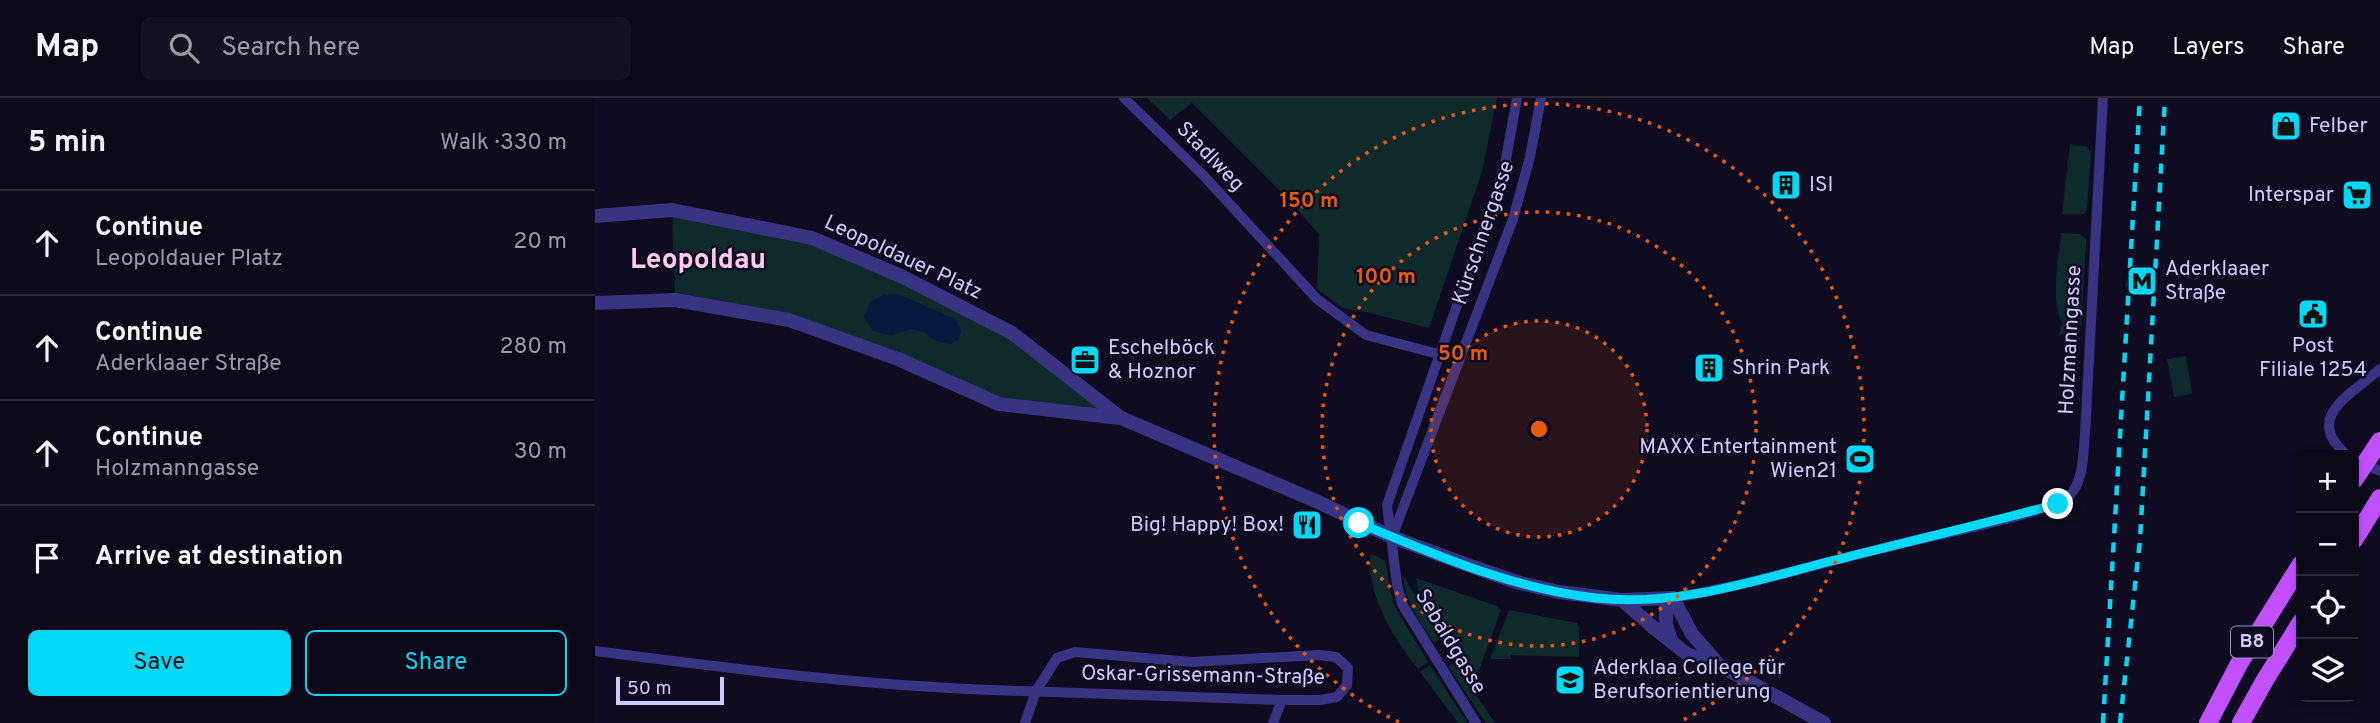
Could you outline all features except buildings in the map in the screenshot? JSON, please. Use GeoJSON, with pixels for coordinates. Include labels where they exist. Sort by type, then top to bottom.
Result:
{"type":"FeatureCollection","features":[{"type":"Feature","properties":{"kind":"main road"},"geometry":{"type":"LineString","coordinates":[[2363,469],[2380,441]]}},
{"type":"Feature","properties":{"kind":"main road"},"geometry":{"type":"LineString","coordinates":[[2359,532],[2380,498]]}},
{"type":"Feature","properties":{"kind":"main road","name":"B8"},"geometry":{"type":"LineString","coordinates":[[2208,723],[2240,662],[2296,572]]}},
{"type":"Feature","properties":{"kind":"main road","name":"B8"},"geometry":{"type":"LineString","coordinates":[[2241,723],[2296,630]]}},
{"type":"Feature","properties":{"kind":"street","name":"Stadlweg"},"geometry":{"type":"LineString","coordinates":[[1124,98],[1203,175],[1317,299],[1366,335],[1438,355]]}},
{"type":"Feature","properties":{"kind":"street","name":"Kürschnergasse"},"geometry":{"type":"LineString","coordinates":[[1392,537],[1387,505],[1497,191],[1517,98]]}},
{"type":"Feature","properties":{"kind":"street","name":"Kürschnergasse"},"geometry":{"type":"LineString","coordinates":[[1392,537],[1513,219],[1530,157],[1541,98]]}},
{"type":"Feature","properties":{"kind":"street","name":"Holzmanngasse"},"geometry":{"type":"LineString","coordinates":[[1669,599],[1738,585],[1990,522],[2058,504],[2069,496],[2078,484],[2085,434],[2103,98]]}},
{"type":"Feature","properties":{"kind":"street","name":"Leopoldauer Platz"},"geometry":{"type":"LineString","coordinates":[[595,216],[672,210],[813,238],[901,276],[1011,333],[1121,418],[1316,501],[1392,537]]}},
{"type":"Feature","properties":{"kind":"street","name":"Leopoldauer Platz"},"geometry":{"type":"LineString","coordinates":[[595,303],[675,300],[789,320],[898,359],[999,404],[1121,418]]}},
{"type":"Feature","properties":{"kind":"street"},"geometry":{"type":"LineString","coordinates":[[2342,450],[2333,442],[2328,428],[2333,410],[2380,369]]}},
{"type":"Feature","properties":{"kind":"street"},"geometry":{"type":"LineString","coordinates":[[1392,537],[1520,583],[1571,594],[1622,600],[1669,599]]}},
{"type":"Feature","properties":{"kind":"street","name":"Sebaldgasse"},"geometry":{"type":"LineString","coordinates":[[1392,537],[1402,604],[1476,723]]}},
{"type":"Feature","properties":{"kind":"street"},"geometry":{"type":"LineString","coordinates":[[1669,599],[1666,625],[1671,640]]}},
{"type":"Feature","properties":{"kind":"street"},"geometry":{"type":"LineString","coordinates":[[1669,599],[1692,634],[1719,665]]}},
{"type":"Feature","properties":{"kind":"street"},"geometry":{"type":"LineString","coordinates":[[1622,600],[1687,654],[1719,665],[1824,723]]}},
{"type":"Feature","properties":{"kind":"street","name":"Oskar-Grissemann-Straße"},"geometry":{"type":"LineString","coordinates":[[595,650],[835,679],[991,690],[1282,700],[1337,697],[1347,685],[1348,668],[1336,657],[1319,654],[1192,662],[1075,652],[1057,658],[1036,691]]}},
{"type":"Feature","properties":{"kind":"street"},"geometry":{"type":"LineString","coordinates":[[1025,723],[1036,691]]}},
{"type":"Feature","properties":{"kind":"street"},"geometry":{"type":"LineString","coordinates":[[1273,723],[1282,700]]}},
{"type":"Feature","properties":{"kind":"green space"},"geometry":{"type":"Polygon","coordinates":[[[1147,98],[1497,98],[1482,172],[1429,328],[1343,308],[1317,289],[1319,234],[1288,199],[1192,103],[1170,120],[1147,98]]]}},
{"type":"Feature","properties":{"kind":"green space"},"geometry":{"type":"Polygon","coordinates":[[[2070,144],[2087,147],[2091,152],[2087,209],[2084,214],[2062,214],[2070,144]]]}},
{"type":"Feature","properties":{"kind":"green space"},"geometry":{"type":"Polygon","coordinates":[[[672,210],[812,238],[1012,333],[1121,418],[999,404],[789,320],[675,300],[672,210]]]}},
{"type":"Feature","properties":{"kind":"green space"},"geometry":{"type":"Polygon","coordinates":[[[2061,233],[2080,234],[2086,239],[2086,243],[2081,325],[2074,333],[2059,335],[2062,322],[2058,314],[2056,292],[2061,233]]]}},
{"type":"Feature","properties":{"kind":"green space"},"geometry":{"type":"Polygon","coordinates":[[[2186,356],[2192,394],[2174,397],[2167,359],[2186,356]]]}},
{"type":"Feature","properties":{"kind":"green space"},"geometry":{"type":"Polygon","coordinates":[[[1371,554],[1385,560],[1396,609],[1428,662],[1418,669],[1395,637],[1378,602],[1371,576],[1371,554]]]}},
{"type":"Feature","properties":{"kind":"green space"},"geometry":{"type":"Polygon","coordinates":[[[1404,576],[1440,639],[1434,643],[1410,603],[1404,576]]]}},
{"type":"Feature","properties":{"kind":"green space"},"geometry":{"type":"Polygon","coordinates":[[[1416,578],[1497,606],[1501,610],[1474,684],[1418,591],[1416,578]]]}},
{"type":"Feature","properties":{"kind":"green space"},"geometry":{"type":"Polygon","coordinates":[[[1509,610],[1577,623],[1579,657],[1511,655],[1511,659],[1490,659],[1509,610]]]}},
{"type":"Feature","properties":{"kind":"green space"},"geometry":{"type":"Polygon","coordinates":[[[1454,662],[1495,723],[1486,723],[1448,666],[1454,662]]]}},
{"type":"Feature","properties":{"kind":"green space"},"geometry":{"type":"Polygon","coordinates":[[[1430,665],[1468,723],[1458,723],[1420,672],[1430,665]]]}},
{"type":"Feature","properties":{"kind":"water"},"geometry":{"type":"Polygon","coordinates":[[[898,294],[955,319],[961,330],[959,339],[951,344],[934,340],[924,332],[911,329],[891,335],[873,331],[864,317],[870,302],[883,295],[898,294]]]}},
{"type":"Feature","properties":{"kind":"railway"},"geometry":{"type":"LineString","coordinates":[[2103,723],[2140,98]]}},
{"type":"Feature","properties":{"kind":"railway"},"geometry":{"type":"LineString","coordinates":[[2120,723],[2140,540],[2165,98]]}},
{"type":"Feature","properties":{"kind":"place","name":"Felber"},"geometry":{"type":"Point","coordinates":[2286,126]}},
{"type":"Feature","properties":{"kind":"place","name":"ISI"},"geometry":{"type":"Point","coordinates":[1786,185]}},
{"type":"Feature","properties":{"kind":"place","name":"Interspar"},"geometry":{"type":"Point","coordinates":[2357,195]}},
{"type":"Feature","properties":{"kind":"place","name":"Aderklaaer Straße"},"geometry":{"type":"Point","coordinates":[2142,281]}},
{"type":"Feature","properties":{"kind":"place","name":"Post Filiale 1254"},"geometry":{"type":"Point","coordinates":[2313,314]}},
{"type":"Feature","properties":{"kind":"place","name":"Eschelböck & Hoznor"},"geometry":{"type":"Point","coordinates":[1085,360]}},
{"type":"Feature","properties":{"kind":"place","name":"Shrin Park"},"geometry":{"type":"Point","coordinates":[1709,368]}},
{"type":"Feature","properties":{"kind":"place","name":"MAXX Entertainment Wien21"},"geometry":{"type":"Point","coordinates":[1860,459]}},
{"type":"Feature","properties":{"kind":"place","name":"Big! Happy! Box!"},"geometry":{"type":"Point","coordinates":[1307,525]}},
{"type":"Feature","properties":{"kind":"place","name":"Aderklaa College für Berufsorientierung"},"geometry":{"type":"Point","coordinates":[1570,680]}},
{"type":"Feature","properties":{"kind":"district","name":"Leopoldau"},"geometry":{"type":"Point","coordinates":[698,261]}},
{"type":"Feature","properties":{"kind":"route"},"geometry":{"type":"LineString","coordinates":[[1359,523],[1472,568],[1520,583],[1595,598],[1645,600],[1673,598],[1738,585],[2058,504]]}}]}
